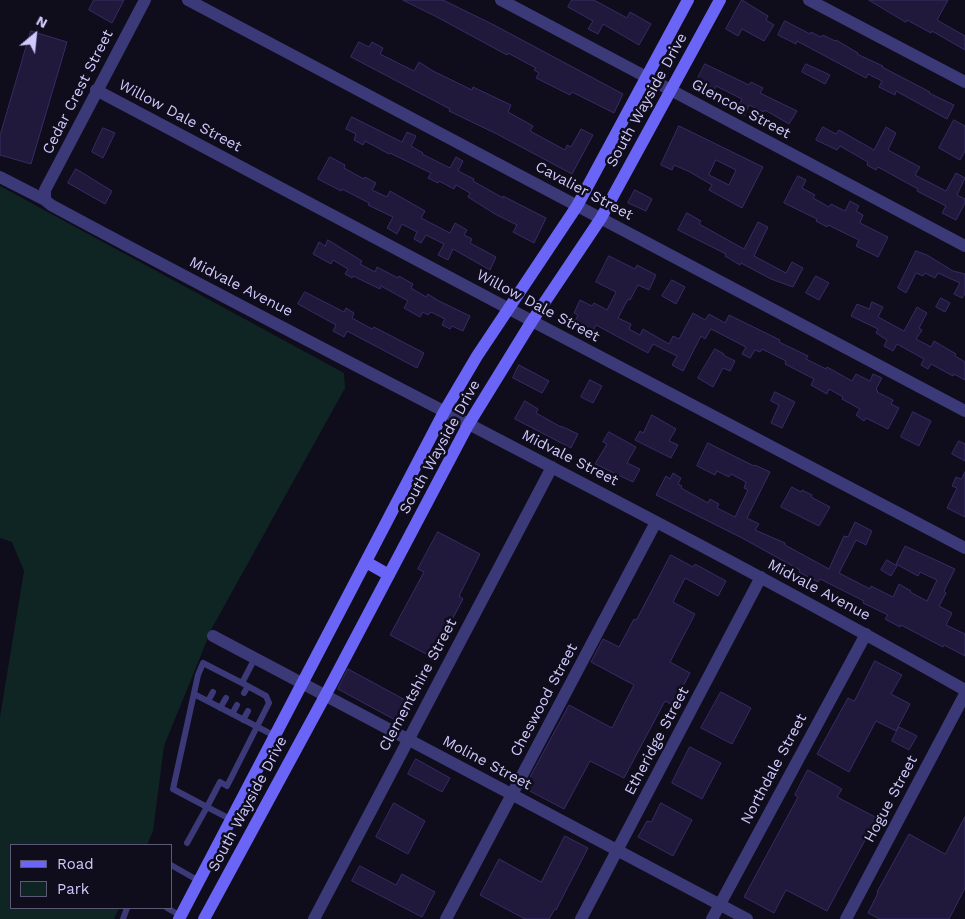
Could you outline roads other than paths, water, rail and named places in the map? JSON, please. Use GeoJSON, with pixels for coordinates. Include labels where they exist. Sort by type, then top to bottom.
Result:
{"type":"FeatureCollection","features":[{"type":"Feature","properties":{"kind":"main road","name":"South Wayside Drive"},"geometry":{"type":"LineString","coordinates":[[180,917],[444,412],[477,356],[577,206],[688,0]]}},
{"type":"Feature","properties":{"kind":"main road","name":"South Wayside Drive"},"geometry":{"type":"LineString","coordinates":[[204,919],[325,696],[468,425],[532,321],[601,218],[720,0]]}},
{"type":"Feature","properties":{"kind":"main road"},"geometry":{"type":"LineString","coordinates":[[366,562],[389,575]]}},
{"type":"Feature","properties":{"kind":"main road"},"geometry":{"type":"LineString","coordinates":[[232,820],[252,830]]}},
{"type":"Feature","properties":{"kind":"street","name":"Cedar Crest Street"},"geometry":{"type":"LineString","coordinates":[[45,200],[46,190],[96,90],[145,0]]}},
{"type":"Feature","properties":{"kind":"street","name":"Cavalier Street"},"geometry":{"type":"LineString","coordinates":[[188,0],[965,411]]}},
{"type":"Feature","properties":{"kind":"street","name":"Glencoe Street"},"geometry":{"type":"LineString","coordinates":[[501,0],[965,246]]}},
{"type":"Feature","properties":{"kind":"street"},"geometry":{"type":"LineString","coordinates":[[809,0],[965,82]]}},
{"type":"Feature","properties":{"kind":"street","name":"Willow Dale Street"},"geometry":{"type":"LineString","coordinates":[[96,90],[965,548]]}},
{"type":"Feature","properties":{"kind":"street","name":"Midvale Avenue"},"geometry":{"type":"LineString","coordinates":[[0,177],[138,252],[468,425]]}},
{"type":"Feature","properties":{"kind":"street","name":"Midvale Street"},"geometry":{"type":"LineString","coordinates":[[468,425],[656,522]]}},
{"type":"Feature","properties":{"kind":"street","name":"Clementshire Street"},"geometry":{"type":"LineString","coordinates":[[314,919],[552,467]]}},
{"type":"Feature","properties":{"kind":"street","name":"Midvale Avenue"},"geometry":{"type":"LineString","coordinates":[[656,522],[866,634],[965,690]]}},
{"type":"Feature","properties":{"kind":"street","name":"Cheswood Street"},"geometry":{"type":"LineString","coordinates":[[446,919],[656,522]]}},
{"type":"Feature","properties":{"kind":"street","name":"Etheridge Street"},"geometry":{"type":"LineString","coordinates":[[581,919],[761,577]]}},
{"type":"Feature","properties":{"kind":"street","name":"Northdale Street"},"geometry":{"type":"LineString","coordinates":[[712,919],[866,634]]}},
{"type":"Feature","properties":{"kind":"street","name":"Moline Street"},"geometry":{"type":"LineString","coordinates":[[213,636],[747,919]]}},
{"type":"Feature","properties":{"kind":"street","name":"Hogue Street"},"geometry":{"type":"LineString","coordinates":[[846,919],[965,694]]}},
{"type":"Feature","properties":{"kind":"lane"},"geometry":{"type":"LineString","coordinates":[[239,684],[255,658]]}},
{"type":"Feature","properties":{"kind":"lane"},"geometry":{"type":"LineString","coordinates":[[187,843],[207,807],[220,782],[227,786],[269,704],[266,696],[257,695],[239,684],[221,677],[203,663],[198,675],[173,789],[207,807],[232,820]]}},
{"type":"Feature","properties":{"kind":"lane"},"geometry":{"type":"LineString","coordinates":[[239,684],[244,693]]}},
{"type":"Feature","properties":{"kind":"lane"},"geometry":{"type":"LineString","coordinates":[[208,701],[213,692]]}},
{"type":"Feature","properties":{"kind":"lane"},"geometry":{"type":"LineString","coordinates":[[194,694],[275,737]]}},
{"type":"Feature","properties":{"kind":"lane"},"geometry":{"type":"LineString","coordinates":[[220,708],[226,698]]}},
{"type":"Feature","properties":{"kind":"lane"},"geometry":{"type":"LineString","coordinates":[[232,714],[237,705]]}},
{"type":"Feature","properties":{"kind":"lane"},"geometry":{"type":"LineString","coordinates":[[243,720],[248,711]]}},
{"type":"Feature","properties":{"kind":"lane"},"geometry":{"type":"LineString","coordinates":[[172,866],[199,880]]}},
{"type":"Feature","properties":{"kind":"lane"},"geometry":{"type":"LineString","coordinates":[[168,909],[180,917]]}}]}
